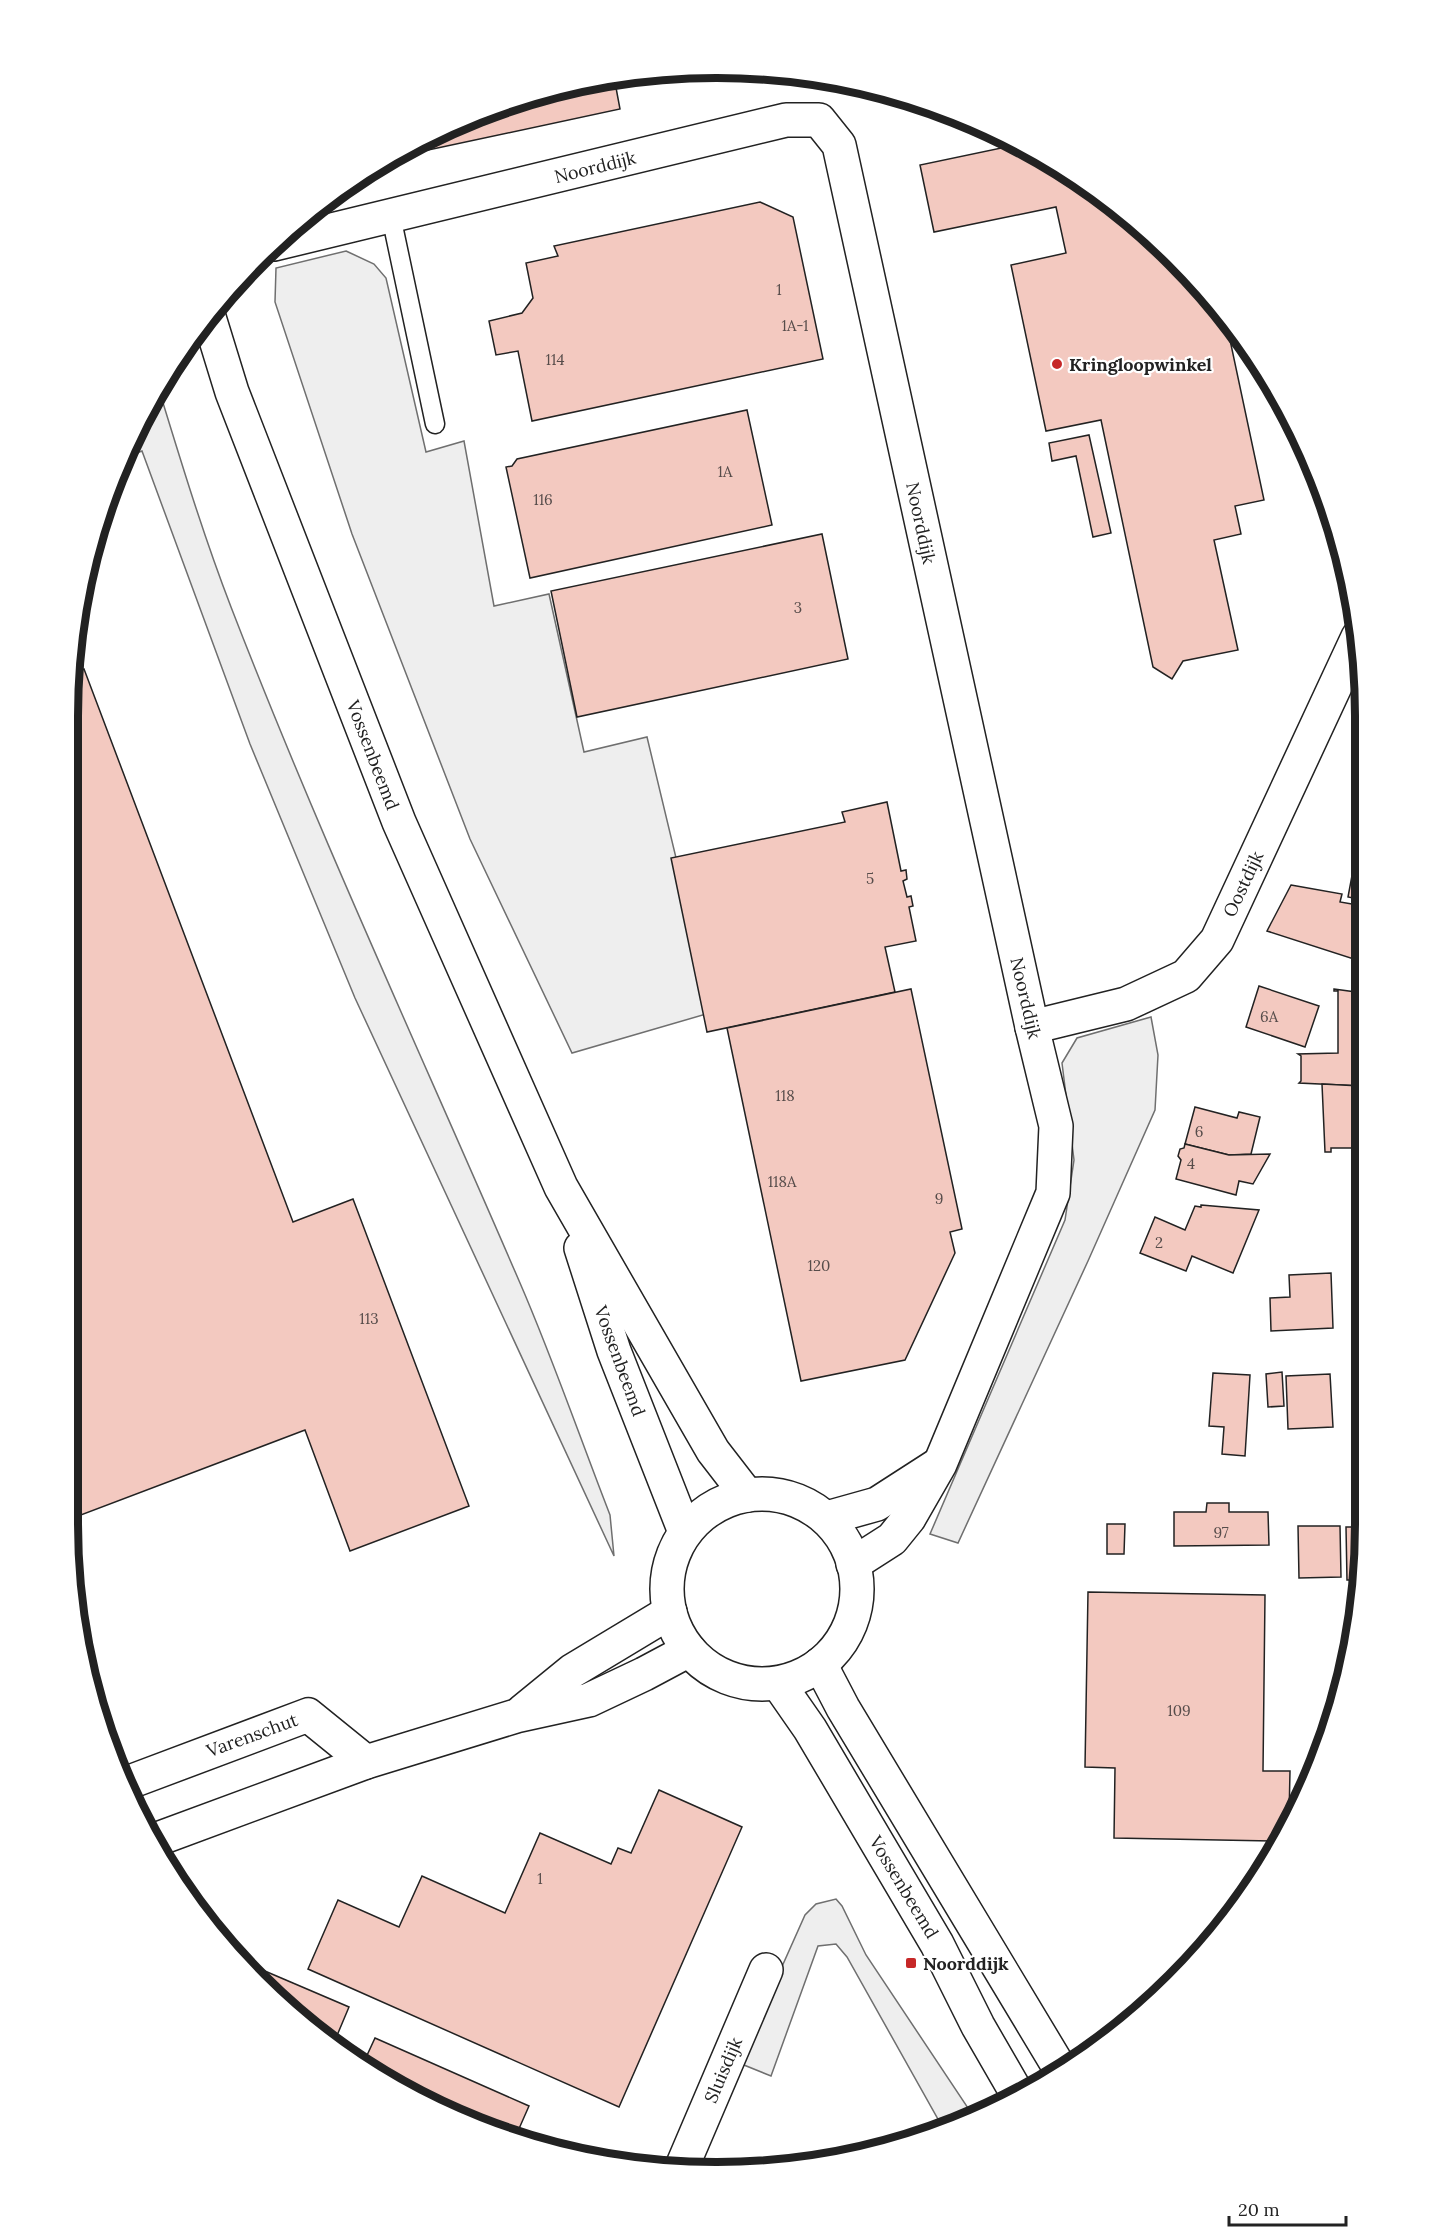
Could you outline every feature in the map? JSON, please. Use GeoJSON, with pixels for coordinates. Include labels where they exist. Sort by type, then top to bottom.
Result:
{"type":"FeatureCollection","features":[{"type":"Feature","properties":{"kind":"street","name":"Noorddijk"},"geometry":{"type":"LineString","coordinates":[[292,240],[786,120],[819,120],[838,145],[1032,1028],[1056,1126],[1053,1193],[940,1464],[909,1518],[892,1539],[854,1564]]}},
{"type":"Feature","properties":{"kind":"street","name":"Vossenbeemd"},"geometry":{"type":"LineString","coordinates":[[212,326],[232,392],[399,822],[561,1187],[713,1451],[747,1495]]}},
{"type":"Feature","properties":{"kind":"street","name":"Oostdijk"},"geometry":{"type":"LineString","coordinates":[[1032,1028],[1126,1004],[1186,976],[1217,940],[1352,651]]}},
{"type":"Feature","properties":{"kind":"street","name":"Vossenbeemd"},"geometry":{"type":"LineString","coordinates":[[561,1187],[614,1351],[685,1532]]}},
{"type":"Feature","properties":{"kind":"street"},"geometry":{"type":"LineString","coordinates":[[827,1518],[877,1504],[940,1464]]}},
{"type":"Feature","properties":{"kind":"street"},"geometry":{"type":"LineString","coordinates":[[771,1494],[795,1500],[827,1518],[846,1544],[854,1564],[857,1591],[852,1618],[839,1643],[820,1664],[801,1676],[778,1683],[753,1683],[729,1678],[707,1666],[689,1650],[677,1632],[670,1612],[667,1585],[672,1557],[685,1532],[702,1515],[723,1502],[747,1495],[771,1494]]}},
{"type":"Feature","properties":{"kind":"street"},"geometry":{"type":"LineString","coordinates":[[516,1716],[572,1671],[670,1612]]}},
{"type":"Feature","properties":{"kind":"street"},"geometry":{"type":"LineString","coordinates":[[161,1838],[366,1762],[516,1716],[589,1700],[689,1650]]}},
{"type":"Feature","properties":{"kind":"street"},"geometry":{"type":"LineString","coordinates":[[820,1664],[843,1708],[1057,2063]]}},
{"type":"Feature","properties":{"kind":"street","name":"Vossenbeemd"},"geometry":{"type":"LineString","coordinates":[[778,1683],[810,1730],[938,1944],[978,2026],[1014,2088]]}},
{"type":"Feature","properties":{"kind":"street","name":"Varenschut"},"geometry":{"type":"LineString","coordinates":[[133,1781],[308,1715],[366,1762]]}},
{"type":"Feature","properties":{"kind":"street","name":"Sluisdijk"},"geometry":{"type":"LineString","coordinates":[[684,2161],[766,1970]]}},
{"type":"Feature","properties":{"kind":"lane"},"geometry":{"type":"LineString","coordinates":[[391,216],[435,424]]}},
{"type":"Feature","properties":{"kind":"shaded area"},"geometry":{"type":"Polygon","coordinates":[[[346,251],[374,264],[386,278],[426,452],[464,441],[494,606],[549,594],[584,752],[647,737],[713,1012],[572,1053],[470,839],[352,534],[275,302],[276,268],[346,251]]]}},
{"type":"Feature","properties":{"kind":"shaded area"},"geometry":{"type":"Polygon","coordinates":[[[162,400],[212,554],[265,692],[336,862],[544,1340],[610,1515],[614,1556],[355,998],[250,744],[142,451],[135,453],[162,400]]]}},
{"type":"Feature","properties":{"kind":"shaded area"},"geometry":{"type":"Polygon","coordinates":[[[1151,1017],[1158,1055],[1155,1110],[958,1543],[930,1534],[1065,1220],[1074,1160],[1062,1063],[1077,1038],[1151,1017]]]}},
{"type":"Feature","properties":{"kind":"shaded area"},"geometry":{"type":"Polygon","coordinates":[[[836,1899],[842,1906],[866,1955],[969,2109],[939,2121],[847,1957],[836,1944],[818,1946],[771,2076],[739,2063],[805,1915],[816,1904],[836,1899]]]}},
{"type":"Feature","properties":{"kind":"building"},"geometry":{"type":"Polygon","coordinates":[[[616,86],[620,109],[419,152],[472,127],[511,112],[592,90],[616,86]]]}},
{"type":"Feature","properties":{"kind":"building"},"geometry":{"type":"Polygon","coordinates":[[[1005,147],[1036,164],[1105,210],[1137,236],[1197,296],[1229,337],[1264,500],[1235,506],[1241,534],[1214,540],[1238,650],[1183,661],[1172,679],[1153,667],[1101,420],[1046,431],[1011,265],[1066,253],[1056,207],[934,232],[920,165],[1005,147]]]}},
{"type":"Feature","properties":{"kind":"building"},"geometry":{"type":"Polygon","coordinates":[[[760,202],[793,217],[823,359],[532,421],[518,351],[496,355],[489,321],[522,313],[533,298],[526,263],[558,256],[554,246],[760,202]]]}},
{"type":"Feature","properties":{"kind":"building"},"geometry":{"type":"Polygon","coordinates":[[[747,410],[772,525],[530,578],[506,467],[512,466],[517,459],[747,410]]]}},
{"type":"Feature","properties":{"kind":"building"},"geometry":{"type":"Polygon","coordinates":[[[1089,435],[1111,533],[1093,537],[1076,456],[1052,461],[1049,443],[1089,435]]]}},
{"type":"Feature","properties":{"kind":"building"},"geometry":{"type":"Polygon","coordinates":[[[822,534],[848,659],[577,717],[551,591],[822,534]]]}},
{"type":"Feature","properties":{"kind":"building"},"geometry":{"type":"Polygon","coordinates":[[[84,669],[293,1222],[353,1199],[469,1506],[350,1551],[305,1430],[78,1516],[79,671],[84,669]]]}},
{"type":"Feature","properties":{"kind":"building"},"geometry":{"type":"Polygon","coordinates":[[[887,802],[901,871],[906,870],[907,879],[903,881],[907,897],[911,896],[913,906],[909,907],[916,941],[885,947],[895,992],[707,1032],[671,858],[845,822],[842,812],[887,802]]]}},
{"type":"Feature","properties":{"kind":"building"},"geometry":{"type":"Polygon","coordinates":[[[1354,865],[1355,898],[1348,897],[1354,865]]]}},
{"type":"Feature","properties":{"kind":"building"},"geometry":{"type":"Polygon","coordinates":[[[1291,885],[1342,894],[1340,902],[1355,905],[1355,959],[1267,931],[1291,885]]]}},
{"type":"Feature","properties":{"kind":"building"},"geometry":{"type":"Polygon","coordinates":[[[1259,986],[1319,1006],[1305,1047],[1246,1027],[1259,986]]]}},
{"type":"Feature","properties":{"kind":"building"},"geometry":{"type":"Polygon","coordinates":[[[911,989],[962,1229],[950,1232],[955,1253],[905,1360],[801,1381],[727,1028],[911,989]]]}},
{"type":"Feature","properties":{"kind":"building"},"geometry":{"type":"Polygon","coordinates":[[[1334,989],[1355,992],[1355,1086],[1299,1083],[1301,1081],[1301,1056],[1298,1054],[1338,1053],[1338,991],[1334,989]]]}},
{"type":"Feature","properties":{"kind":"building"},"geometry":{"type":"Polygon","coordinates":[[[1322,1084],[1355,1086],[1355,1148],[1331,1148],[1331,1152],[1325,1152],[1322,1084]]]}},
{"type":"Feature","properties":{"kind":"building"},"geometry":{"type":"Polygon","coordinates":[[[1195,1107],[1237,1118],[1239,1112],[1260,1117],[1251,1154],[1229,1155],[1185,1144],[1195,1107]]]}},
{"type":"Feature","properties":{"kind":"building"},"geometry":{"type":"Polygon","coordinates":[[[1185,1144],[1229,1155],[1270,1154],[1253,1184],[1239,1181],[1236,1195],[1176,1179],[1181,1160],[1178,1156],[1185,1144]]]}},
{"type":"Feature","properties":{"kind":"building"},"geometry":{"type":"Polygon","coordinates":[[[1201,1205],[1259,1210],[1233,1273],[1192,1256],[1186,1271],[1140,1253],[1155,1217],[1185,1230],[1195,1206],[1201,1207],[1201,1205]]]}},
{"type":"Feature","properties":{"kind":"building"},"geometry":{"type":"Polygon","coordinates":[[[1331,1273],[1333,1328],[1271,1331],[1270,1298],[1290,1297],[1289,1275],[1331,1273]]]}},
{"type":"Feature","properties":{"kind":"building"},"geometry":{"type":"Polygon","coordinates":[[[1282,1372],[1284,1406],[1268,1407],[1266,1374],[1282,1372]]]}},
{"type":"Feature","properties":{"kind":"building"},"geometry":{"type":"Polygon","coordinates":[[[1213,1373],[1250,1375],[1245,1456],[1222,1454],[1224,1427],[1209,1426],[1213,1373]]]}},
{"type":"Feature","properties":{"kind":"building"},"geometry":{"type":"Polygon","coordinates":[[[1330,1374],[1333,1427],[1288,1429],[1286,1376],[1330,1374]]]}},
{"type":"Feature","properties":{"kind":"building"},"geometry":{"type":"Polygon","coordinates":[[[1207,1503],[1229,1503],[1229,1512],[1268,1512],[1269,1545],[1174,1546],[1174,1512],[1206,1512],[1207,1503]]]}},
{"type":"Feature","properties":{"kind":"building"},"geometry":{"type":"Polygon","coordinates":[[[1107,1524],[1125,1524],[1124,1554],[1107,1554],[1107,1524]]]}},
{"type":"Feature","properties":{"kind":"building"},"geometry":{"type":"Polygon","coordinates":[[[1298,1526],[1340,1526],[1341,1577],[1299,1578],[1298,1526]]]}},
{"type":"Feature","properties":{"kind":"building"},"geometry":{"type":"Polygon","coordinates":[[[1346,1527],[1355,1527],[1353,1580],[1347,1580],[1346,1527]]]}},
{"type":"Feature","properties":{"kind":"building"},"geometry":{"type":"Polygon","coordinates":[[[1088,1592],[1265,1595],[1263,1771],[1290,1771],[1289,1805],[1270,1841],[1114,1838],[1115,1768],[1085,1767],[1088,1592]]]}},
{"type":"Feature","properties":{"kind":"building"},"geometry":{"type":"Polygon","coordinates":[[[659,1790],[742,1827],[619,2107],[308,1969],[338,1900],[399,1927],[422,1876],[505,1913],[540,1833],[611,1864],[618,1848],[631,1853],[659,1790]]]}},
{"type":"Feature","properties":{"kind":"building"},"geometry":{"type":"Polygon","coordinates":[[[259,1969],[349,2007],[337,2036],[296,2004],[259,1969]]]}},
{"type":"Feature","properties":{"kind":"building"},"geometry":{"type":"Polygon","coordinates":[[[375,2038],[529,2106],[518,2130],[511,2128],[434,2096],[366,2057],[375,2038]]]}},
{"type":"Feature","properties":{"kind":"place","name":"Kringloopwinkel"},"geometry":{"type":"Point","coordinates":[1057,364]}},
{"type":"Feature","properties":{"kind":"place","name":"Noorddijk"},"geometry":{"type":"Point","coordinates":[911,1963]}}]}
